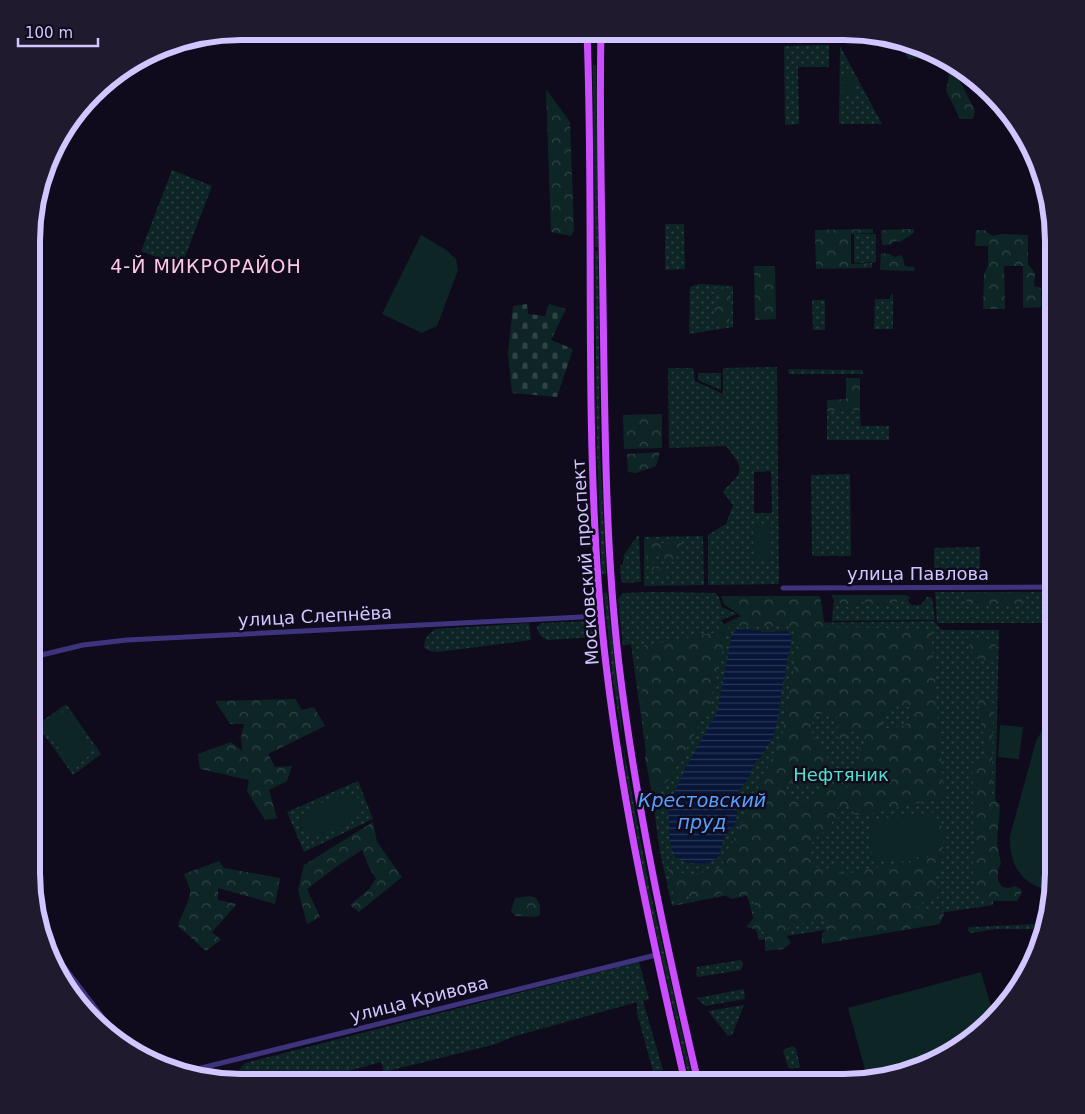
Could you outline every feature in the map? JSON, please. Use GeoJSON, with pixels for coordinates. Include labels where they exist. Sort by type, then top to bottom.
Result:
{"type":"FeatureCollection","features":[{"type":"Feature","properties":{"kind":"main road","name":"Московский проспект"},"geometry":{"type":"LineString","coordinates":[[587,40],[592,457],[598,588],[616,740],[638,869],[683,1074]]}},
{"type":"Feature","properties":{"kind":"main road","name":"Московский проспект"},"geometry":{"type":"LineString","coordinates":[[601,40],[605,449],[611,588],[629,738],[656,893],[696,1074]]}},
{"type":"Feature","properties":{"kind":"main road"},"geometry":{"type":"LineString","coordinates":[[588,61],[601,61]]}},
{"type":"Feature","properties":{"kind":"main road"},"geometry":{"type":"LineString","coordinates":[[616,740],[629,738]]}},
{"type":"Feature","properties":{"kind":"street","name":"улица Павлова"},"geometry":{"type":"LineString","coordinates":[[782,588],[1045,587]]}},
{"type":"Feature","properties":{"kind":"street"},"geometry":{"type":"LineString","coordinates":[[598,588],[611,588]]}},
{"type":"Feature","properties":{"kind":"street","name":"улица Слепнёва"},"geometry":{"type":"LineString","coordinates":[[40,655],[83,645],[126,640],[601,616]]}},
{"type":"Feature","properties":{"kind":"street","name":"улица Кривова"},"geometry":{"type":"LineString","coordinates":[[195,1068],[656,954]]}},
{"type":"Feature","properties":{"kind":"street"},"geometry":{"type":"LineString","coordinates":[[63,965],[104,1020]]}},
{"type":"Feature","properties":{"kind":"green space"},"geometry":{"type":"Polygon","coordinates":[[[829,45],[829,67],[798,67],[799,124],[785,125],[784,46],[829,45]]]}},
{"type":"Feature","properties":{"kind":"green space"},"geometry":{"type":"Polygon","coordinates":[[[840,46],[882,124],[839,124],[840,46]]]}},
{"type":"Feature","properties":{"kind":"green space"},"geometry":{"type":"Polygon","coordinates":[[[904,50],[927,58],[908,59],[904,50]]]}},
{"type":"Feature","properties":{"kind":"green space"},"geometry":{"type":"Polygon","coordinates":[[[593,65],[596,65],[598,247],[595,247],[593,65]]]}},
{"type":"Feature","properties":{"kind":"green space"},"geometry":{"type":"Polygon","coordinates":[[[945,68],[956,74],[975,110],[973,119],[960,119],[946,90],[949,77],[945,68]]]}},
{"type":"Feature","properties":{"kind":"green space"},"geometry":{"type":"Polygon","coordinates":[[[842,74],[854,74],[854,96],[842,96],[842,74]]]}},
{"type":"Feature","properties":{"kind":"green space"},"geometry":{"type":"Polygon","coordinates":[[[546,89],[570,122],[574,231],[571,236],[551,232],[546,89]]]}},
{"type":"Feature","properties":{"kind":"green space"},"geometry":{"type":"Polygon","coordinates":[[[69,136],[58,168],[51,177],[55,164],[69,136]]]}},
{"type":"Feature","properties":{"kind":"green space"},"geometry":{"type":"Polygon","coordinates":[[[172,170],[212,186],[181,267],[141,251],[172,170]]]}},
{"type":"Feature","properties":{"kind":"green space"},"geometry":{"type":"Polygon","coordinates":[[[665,224],[684,224],[685,269],[665,270],[665,224]]]}},
{"type":"Feature","properties":{"kind":"green space"},"geometry":{"type":"Polygon","coordinates":[[[873,229],[873,233],[851,234],[851,264],[872,263],[872,268],[816,269],[815,230],[873,229]]]}},
{"type":"Feature","properties":{"kind":"green space"},"geometry":{"type":"Polygon","coordinates":[[[914,229],[914,233],[900,242],[896,241],[889,245],[882,245],[881,230],[914,229]]]}},
{"type":"Feature","properties":{"kind":"green space"},"geometry":{"type":"Polygon","coordinates":[[[976,230],[984,230],[993,236],[1001,234],[1028,235],[1028,264],[1035,273],[1034,286],[1041,288],[1041,307],[1023,308],[1023,266],[1004,266],[1005,309],[983,309],[984,274],[988,265],[988,246],[975,246],[976,230]]]}},
{"type":"Feature","properties":{"kind":"green space"},"geometry":{"type":"Polygon","coordinates":[[[854,234],[876,234],[876,262],[854,263],[854,234]]]}},
{"type":"Feature","properties":{"kind":"green space"},"geometry":{"type":"Polygon","coordinates":[[[421,235],[445,249],[456,259],[458,270],[437,326],[422,333],[382,314],[421,235]]]}},
{"type":"Feature","properties":{"kind":"green space"},"geometry":{"type":"Polygon","coordinates":[[[595,251],[598,251],[600,449],[606,574],[602,574],[597,449],[595,251]]]}},
{"type":"Feature","properties":{"kind":"green space"},"geometry":{"type":"Polygon","coordinates":[[[881,253],[895,257],[902,255],[905,266],[914,267],[915,271],[880,270],[881,253]]]}},
{"type":"Feature","properties":{"kind":"green space"},"geometry":{"type":"Polygon","coordinates":[[[754,266],[775,266],[776,319],[755,320],[754,266]]]}},
{"type":"Feature","properties":{"kind":"green space"},"geometry":{"type":"Polygon","coordinates":[[[699,284],[733,286],[733,327],[689,334],[690,287],[699,284]]]}},
{"type":"Feature","properties":{"kind":"green space"},"geometry":{"type":"Polygon","coordinates":[[[713,287],[731,288],[729,325],[718,327],[713,320],[716,303],[722,296],[720,293],[712,292],[713,287]]]}},
{"type":"Feature","properties":{"kind":"green space"},"geometry":{"type":"Polygon","coordinates":[[[891,294],[893,294],[893,329],[874,329],[875,299],[890,299],[891,294]]]}},
{"type":"Feature","properties":{"kind":"green space"},"geometry":{"type":"Polygon","coordinates":[[[812,300],[825,300],[825,330],[813,330],[812,300]]]}},
{"type":"Feature","properties":{"kind":"green space"},"geometry":{"type":"Polygon","coordinates":[[[527,304],[528,314],[545,316],[549,304],[566,309],[551,340],[573,349],[557,397],[512,393],[508,353],[513,306],[527,304]]]}},
{"type":"Feature","properties":{"kind":"green space"},"geometry":{"type":"Polygon","coordinates":[[[777,367],[779,584],[708,585],[708,535],[726,524],[733,505],[723,492],[738,476],[738,463],[726,446],[669,448],[668,368],[693,368],[695,381],[723,394],[723,368],[777,367]],[[771,471],[754,472],[754,513],[772,513],[771,471]]]}},
{"type":"Feature","properties":{"kind":"green space"},"geometry":{"type":"Polygon","coordinates":[[[788,369],[862,370],[863,374],[789,374],[788,369]]]}},
{"type":"Feature","properties":{"kind":"green space"},"geometry":{"type":"Polygon","coordinates":[[[698,373],[721,373],[721,390],[698,380],[698,373]]]}},
{"type":"Feature","properties":{"kind":"green space"},"geometry":{"type":"Polygon","coordinates":[[[846,378],[860,378],[860,410],[827,411],[827,400],[846,399],[846,378]]]}},
{"type":"Feature","properties":{"kind":"green space"},"geometry":{"type":"Polygon","coordinates":[[[860,410],[861,426],[889,426],[889,440],[827,440],[827,411],[860,410]]]}},
{"type":"Feature","properties":{"kind":"green space"},"geometry":{"type":"Polygon","coordinates":[[[662,414],[662,448],[624,449],[623,415],[662,414]]]}},
{"type":"Feature","properties":{"kind":"green space"},"geometry":{"type":"Polygon","coordinates":[[[660,452],[656,466],[636,473],[628,472],[627,454],[660,452]]]}},
{"type":"Feature","properties":{"kind":"green space"},"geometry":{"type":"Polygon","coordinates":[[[850,474],[851,556],[812,556],[811,475],[850,474]]]}},
{"type":"Feature","properties":{"kind":"green space"},"geometry":{"type":"Polygon","coordinates":[[[753,526],[770,526],[771,559],[754,560],[753,526]]]}},
{"type":"Feature","properties":{"kind":"green space"},"geometry":{"type":"Polygon","coordinates":[[[638,535],[641,582],[624,583],[621,581],[620,565],[623,564],[624,555],[638,535]]]}},
{"type":"Feature","properties":{"kind":"green space"},"geometry":{"type":"Polygon","coordinates":[[[703,536],[704,585],[644,586],[644,537],[703,536]]]}},
{"type":"Feature","properties":{"kind":"green space"},"geometry":{"type":"Polygon","coordinates":[[[676,538],[680,539],[682,543],[677,551],[674,562],[667,561],[658,552],[655,553],[653,558],[653,565],[655,567],[670,570],[673,576],[664,576],[653,572],[647,563],[646,542],[650,540],[663,543],[676,538]]]}},
{"type":"Feature","properties":{"kind":"green space"},"geometry":{"type":"Polygon","coordinates":[[[980,547],[980,580],[934,581],[934,548],[980,547]]]}},
{"type":"Feature","properties":{"kind":"green space"},"geometry":{"type":"Polygon","coordinates":[[[605,592],[607,593],[621,731],[613,681],[605,592]]]}},
{"type":"Feature","properties":{"kind":"green space"},"geometry":{"type":"Polygon","coordinates":[[[935,592],[965,592],[967,604],[1022,604],[1025,592],[1045,592],[1045,623],[937,623],[935,592]]]}},
{"type":"Feature","properties":{"kind":"green space"},"geometry":{"type":"Polygon","coordinates":[[[965,592],[1025,592],[1022,604],[967,604],[965,592]]]}},
{"type":"Feature","properties":{"kind":"green space","name":"Нефтяник"},"geometry":{"type":"Polygon","coordinates":[[[623,593],[715,593],[719,597],[722,607],[737,614],[721,620],[723,624],[933,621],[942,630],[999,630],[993,905],[759,940],[747,894],[728,895],[672,906],[660,852],[631,644],[623,646],[618,599],[623,593]]]}},
{"type":"Feature","properties":{"kind":"green space"},"geometry":{"type":"Polygon","coordinates":[[[831,595],[905,595],[910,597],[908,600],[885,604],[861,602],[850,608],[834,600],[831,595]]]}},
{"type":"Feature","properties":{"kind":"green space"},"geometry":{"type":"Polygon","coordinates":[[[721,596],[820,596],[825,627],[931,629],[944,797],[869,814],[855,815],[850,805],[837,808],[840,816],[832,822],[833,831],[820,834],[810,845],[814,866],[826,870],[837,860],[841,875],[938,855],[937,826],[944,826],[943,857],[936,877],[939,894],[936,900],[917,904],[919,912],[939,909],[944,914],[940,924],[822,944],[822,933],[829,928],[826,921],[792,924],[784,932],[791,943],[783,949],[765,951],[765,932],[746,927],[759,912],[749,895],[732,899],[720,893],[700,900],[687,896],[683,904],[676,905],[668,869],[689,875],[720,869],[782,737],[798,644],[793,626],[728,627],[709,708],[669,780],[652,793],[645,758],[647,739],[642,717],[642,684],[636,681],[642,646],[718,632],[726,623],[741,616],[724,604],[721,596]],[[901,705],[888,711],[881,718],[883,728],[899,727],[913,719],[909,707],[901,705]],[[817,713],[810,728],[820,747],[826,749],[829,768],[820,780],[812,778],[810,772],[803,769],[786,788],[792,797],[801,802],[809,802],[828,776],[833,785],[847,788],[853,781],[849,768],[860,759],[858,752],[864,743],[860,733],[851,731],[843,741],[838,740],[837,717],[817,713]]]}},
{"type":"Feature","properties":{"kind":"green space"},"geometry":{"type":"Polygon","coordinates":[[[927,597],[932,598],[935,620],[832,621],[834,600],[850,608],[861,602],[885,604],[908,600],[911,605],[921,605],[927,597]]]}},
{"type":"Feature","properties":{"kind":"green space"},"geometry":{"type":"Polygon","coordinates":[[[593,621],[594,637],[547,640],[540,635],[537,627],[542,623],[593,621]]]}},
{"type":"Feature","properties":{"kind":"green space"},"geometry":{"type":"Polygon","coordinates":[[[529,623],[531,640],[438,652],[424,648],[427,637],[436,629],[529,623]]]}},
{"type":"Feature","properties":{"kind":"green space"},"geometry":{"type":"Polygon","coordinates":[[[977,634],[985,643],[990,637],[996,637],[995,663],[974,658],[967,638],[977,634]]]}},
{"type":"Feature","properties":{"kind":"green space"},"geometry":{"type":"Polygon","coordinates":[[[977,696],[993,703],[992,797],[1000,805],[997,843],[1001,864],[998,869],[998,881],[1002,887],[1009,888],[1015,886],[1021,889],[1022,892],[1017,901],[990,901],[978,896],[972,872],[974,851],[972,763],[987,758],[977,696]]]}},
{"type":"Feature","properties":{"kind":"green space"},"geometry":{"type":"Polygon","coordinates":[[[295,699],[302,710],[314,707],[325,726],[268,754],[275,767],[292,766],[287,781],[269,790],[277,818],[265,820],[247,791],[249,780],[200,769],[198,754],[231,742],[242,751],[241,737],[244,724],[230,724],[215,701],[295,699]]]}},
{"type":"Feature","properties":{"kind":"green space"},"geometry":{"type":"Polygon","coordinates":[[[66,704],[101,754],[73,775],[40,729],[40,723],[66,704]]]}},
{"type":"Feature","properties":{"kind":"green space"},"geometry":{"type":"Polygon","coordinates":[[[61,712],[66,713],[75,722],[88,744],[88,756],[82,762],[74,763],[77,767],[74,770],[41,723],[44,721],[47,723],[52,715],[61,712]]]}},
{"type":"Feature","properties":{"kind":"green space"},"geometry":{"type":"Polygon","coordinates":[[[1000,725],[1023,727],[1019,759],[998,757],[1000,725]]]}},
{"type":"Feature","properties":{"kind":"green space"},"geometry":{"type":"Polygon","coordinates":[[[1044,727],[1045,889],[1025,879],[1019,872],[1010,847],[1010,836],[1036,741],[1044,727]]]}},
{"type":"Feature","properties":{"kind":"green space"},"geometry":{"type":"Polygon","coordinates":[[[623,745],[649,886],[691,1074],[688,1074],[646,887],[626,775],[623,745]]]}},
{"type":"Feature","properties":{"kind":"green space"},"geometry":{"type":"Polygon","coordinates":[[[358,781],[373,819],[304,852],[287,812],[358,781]]]}},
{"type":"Feature","properties":{"kind":"green space"},"geometry":{"type":"Polygon","coordinates":[[[347,793],[355,795],[360,801],[361,809],[358,816],[325,834],[315,837],[307,836],[300,822],[303,814],[317,805],[347,793]]]}},
{"type":"Feature","properties":{"kind":"green space"},"geometry":{"type":"Polygon","coordinates":[[[937,812],[939,855],[873,862],[869,820],[937,812]]]}},
{"type":"Feature","properties":{"kind":"green space"},"geometry":{"type":"Polygon","coordinates":[[[373,822],[377,842],[402,877],[359,912],[350,905],[368,890],[376,879],[362,850],[307,889],[320,917],[307,924],[298,890],[304,865],[373,822]]]}},
{"type":"Feature","properties":{"kind":"green space"},"geometry":{"type":"Polygon","coordinates":[[[219,861],[224,868],[280,878],[275,904],[218,888],[218,900],[237,904],[212,932],[221,940],[206,951],[178,926],[190,893],[184,874],[219,861]]]}},
{"type":"Feature","properties":{"kind":"green space"},"geometry":{"type":"Polygon","coordinates":[[[530,896],[536,898],[540,906],[540,915],[534,917],[515,916],[511,911],[515,898],[530,896]]]}},
{"type":"Feature","properties":{"kind":"green space"},"geometry":{"type":"Polygon","coordinates":[[[1038,924],[1037,929],[996,929],[971,933],[968,931],[969,927],[1038,924]]]}},
{"type":"Feature","properties":{"kind":"green space"},"geometry":{"type":"Polygon","coordinates":[[[741,960],[743,965],[741,970],[698,977],[696,975],[697,967],[741,960]]]}},
{"type":"Feature","properties":{"kind":"green space"},"geometry":{"type":"Polygon","coordinates":[[[639,962],[649,999],[643,1001],[663,1070],[653,1071],[637,1013],[637,1002],[512,1037],[496,1044],[384,1072],[381,1062],[348,1071],[349,1074],[240,1074],[239,1070],[245,1063],[639,962]]]}},
{"type":"Feature","properties":{"kind":"green space"},"geometry":{"type":"Polygon","coordinates":[[[981,972],[992,1009],[977,1024],[956,1040],[933,1053],[896,1067],[866,1073],[848,1008],[981,972]]]}},
{"type":"Feature","properties":{"kind":"green space"},"geometry":{"type":"Polygon","coordinates":[[[744,989],[745,999],[705,1006],[697,998],[744,989]]]}},
{"type":"Feature","properties":{"kind":"green space"},"geometry":{"type":"Polygon","coordinates":[[[744,1005],[732,1035],[728,1036],[708,1011],[744,1005]]]}},
{"type":"Feature","properties":{"kind":"green space"},"geometry":{"type":"Polygon","coordinates":[[[793,1046],[796,1049],[800,1067],[791,1069],[788,1067],[783,1050],[793,1046]]]}},
{"type":"Feature","properties":{"kind":"water","name":"Крестовский пруд"},"geometry":{"type":"Polygon","coordinates":[[[740,628],[766,632],[788,631],[792,637],[778,718],[773,737],[760,758],[754,763],[749,778],[738,791],[736,823],[725,836],[718,858],[709,863],[701,864],[685,862],[676,858],[672,850],[669,804],[686,767],[717,712],[732,634],[740,628]]]}},
{"type":"Feature","properties":{"kind":"district","name":"4-Й МИКРОРАЙОН"},"geometry":{"type":"Point","coordinates":[206,266]}}]}
